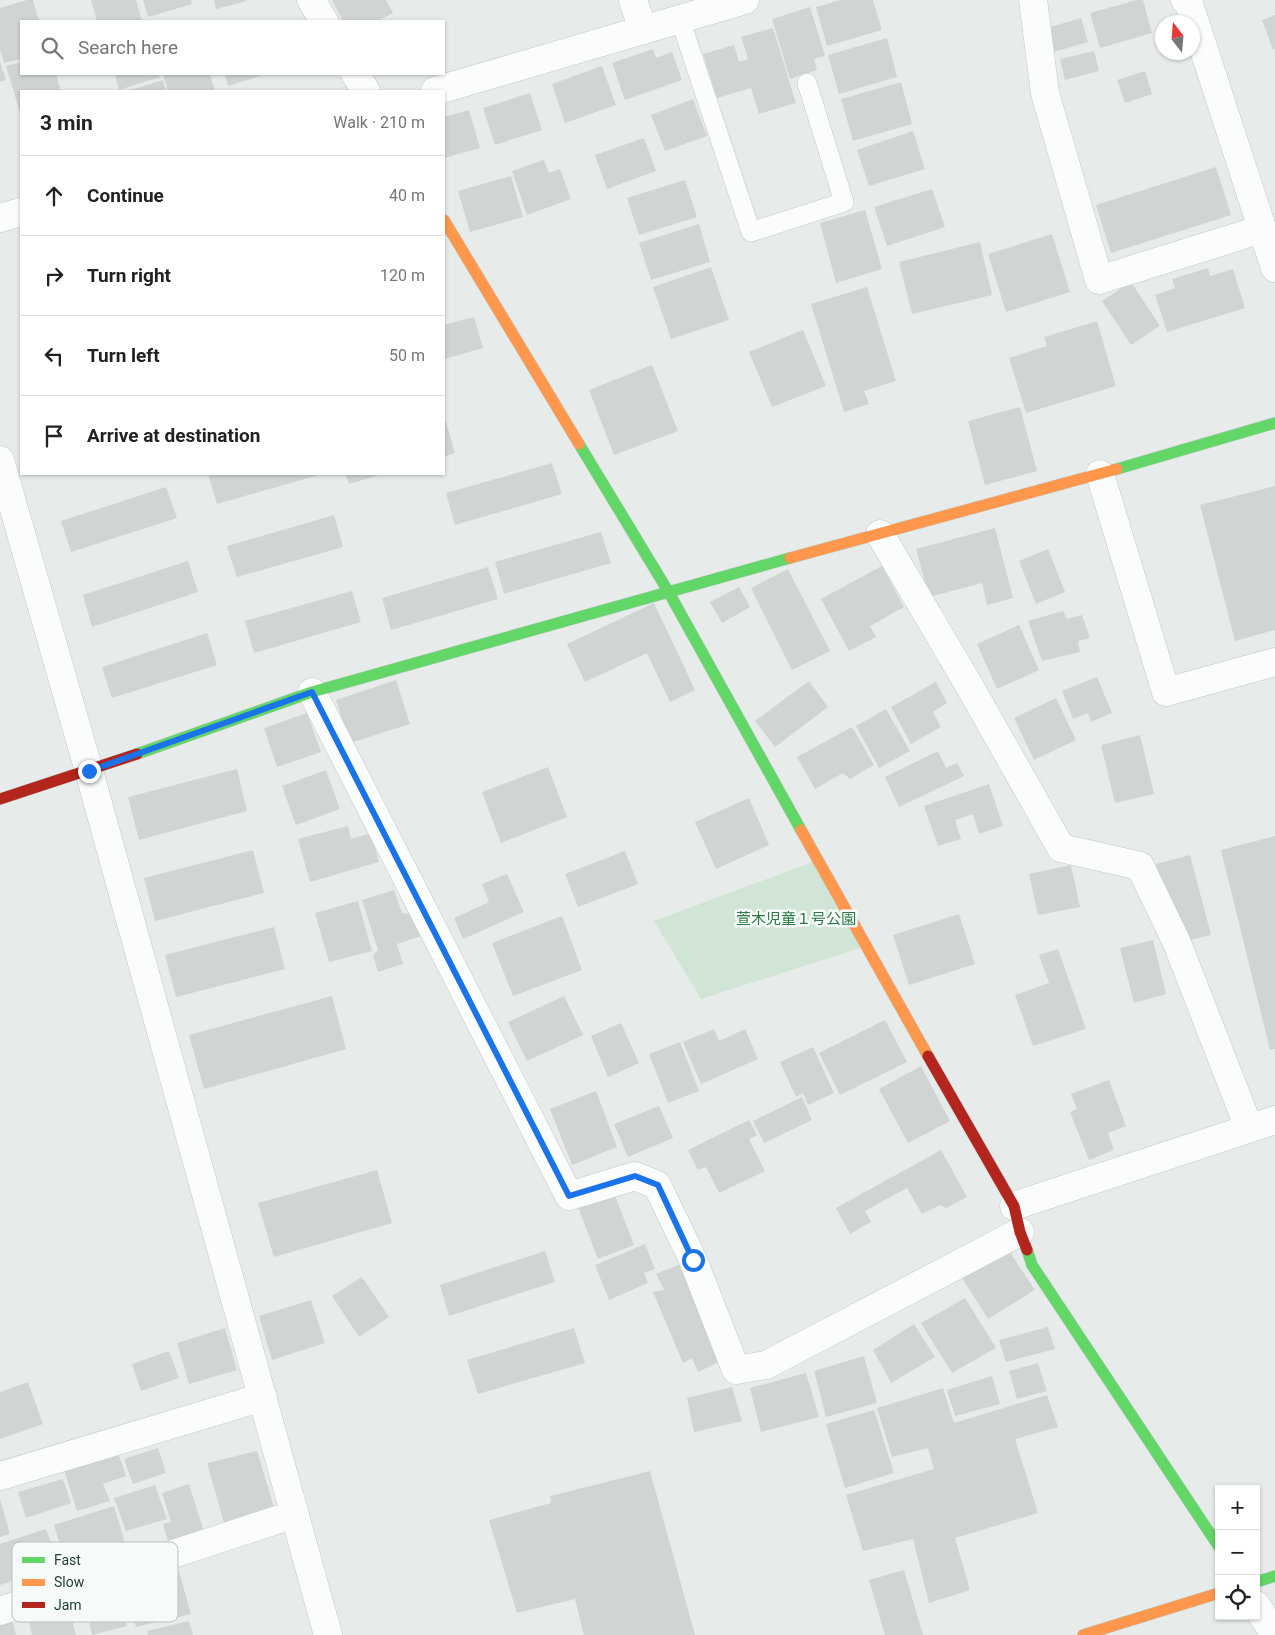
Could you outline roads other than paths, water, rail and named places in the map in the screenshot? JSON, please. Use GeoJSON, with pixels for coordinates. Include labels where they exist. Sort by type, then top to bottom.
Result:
{"type":"FeatureCollection","features":[{"type":"Feature","properties":{"kind":"street"},"geometry":{"type":"LineString","coordinates":[[311,0],[323,20]]}},
{"type":"Feature","properties":{"kind":"street"},"geometry":{"type":"LineString","coordinates":[[633,0],[643,30]]}},
{"type":"Feature","properties":{"kind":"street"},"geometry":{"type":"LineString","coordinates":[[438,90],[745,0]]}},
{"type":"Feature","properties":{"kind":"street"},"geometry":{"type":"LineString","coordinates":[[1033,0],[1045,93],[1099,280],[1262,229]]}},
{"type":"Feature","properties":{"kind":"street"},"geometry":{"type":"LineString","coordinates":[[1185,0],[1189,4],[1275,268]]}},
{"type":"Feature","properties":{"kind":"street"},"geometry":{"type":"LineString","coordinates":[[356,75],[365,90]]}},
{"type":"Feature","properties":{"kind":"street"},"geometry":{"type":"LineString","coordinates":[[0,218],[20,212]]}},
{"type":"Feature","properties":{"kind":"street"},"geometry":{"type":"LineString","coordinates":[[445,222],[668,590],[900,1008],[1014,1206],[1020,1232],[1032,1265],[1215,1541]]}},
{"type":"Feature","properties":{"kind":"street"},"geometry":{"type":"LineString","coordinates":[[0,798],[89,771],[312,692],[668,590],[1100,474],[1275,423]]}},
{"type":"Feature","properties":{"kind":"street"},"geometry":{"type":"LineString","coordinates":[[0,460],[89,771],[328,1635]]}},
{"type":"Feature","properties":{"kind":"street"},"geometry":{"type":"LineString","coordinates":[[1100,474],[1166,692],[1275,662]]}},
{"type":"Feature","properties":{"kind":"street"},"geometry":{"type":"LineString","coordinates":[[880,534],[970,687],[1061,848],[1140,866],[1177,943],[1249,1128]]}},
{"type":"Feature","properties":{"kind":"street"},"geometry":{"type":"LineString","coordinates":[[312,692],[569,1196],[635,1176],[658,1185],[693,1260],[736,1370],[766,1365],[1020,1232]]}},
{"type":"Feature","properties":{"kind":"street"},"geometry":{"type":"LineString","coordinates":[[1014,1206],[1275,1120]]}},
{"type":"Feature","properties":{"kind":"street"},"geometry":{"type":"LineString","coordinates":[[0,1476],[263,1396]]}},
{"type":"Feature","properties":{"kind":"street"},"geometry":{"type":"LineString","coordinates":[[178,1552],[295,1514]]}},
{"type":"Feature","properties":{"kind":"street"},"geometry":{"type":"LineString","coordinates":[[1260,1581],[1275,1576]]}},
{"type":"Feature","properties":{"kind":"street"},"geometry":{"type":"LineString","coordinates":[[1083,1635],[1131,1628],[1215,1595]]}},
{"type":"Feature","properties":{"kind":"street"},"geometry":{"type":"LineString","coordinates":[[0,1611],[12,1607]]}},
{"type":"Feature","properties":{"kind":"street"},"geometry":{"type":"LineString","coordinates":[[1260,1611],[1275,1635]]}},
{"type":"Feature","properties":{"kind":"lane"},"geometry":{"type":"LineString","coordinates":[[680,19],[751,232],[844,202],[806,83]]}},
{"type":"Feature","properties":{"kind":"park label","name":"萱木児童１号公園"},"geometry":{"type":"Point","coordinates":[796,919]}}]}
